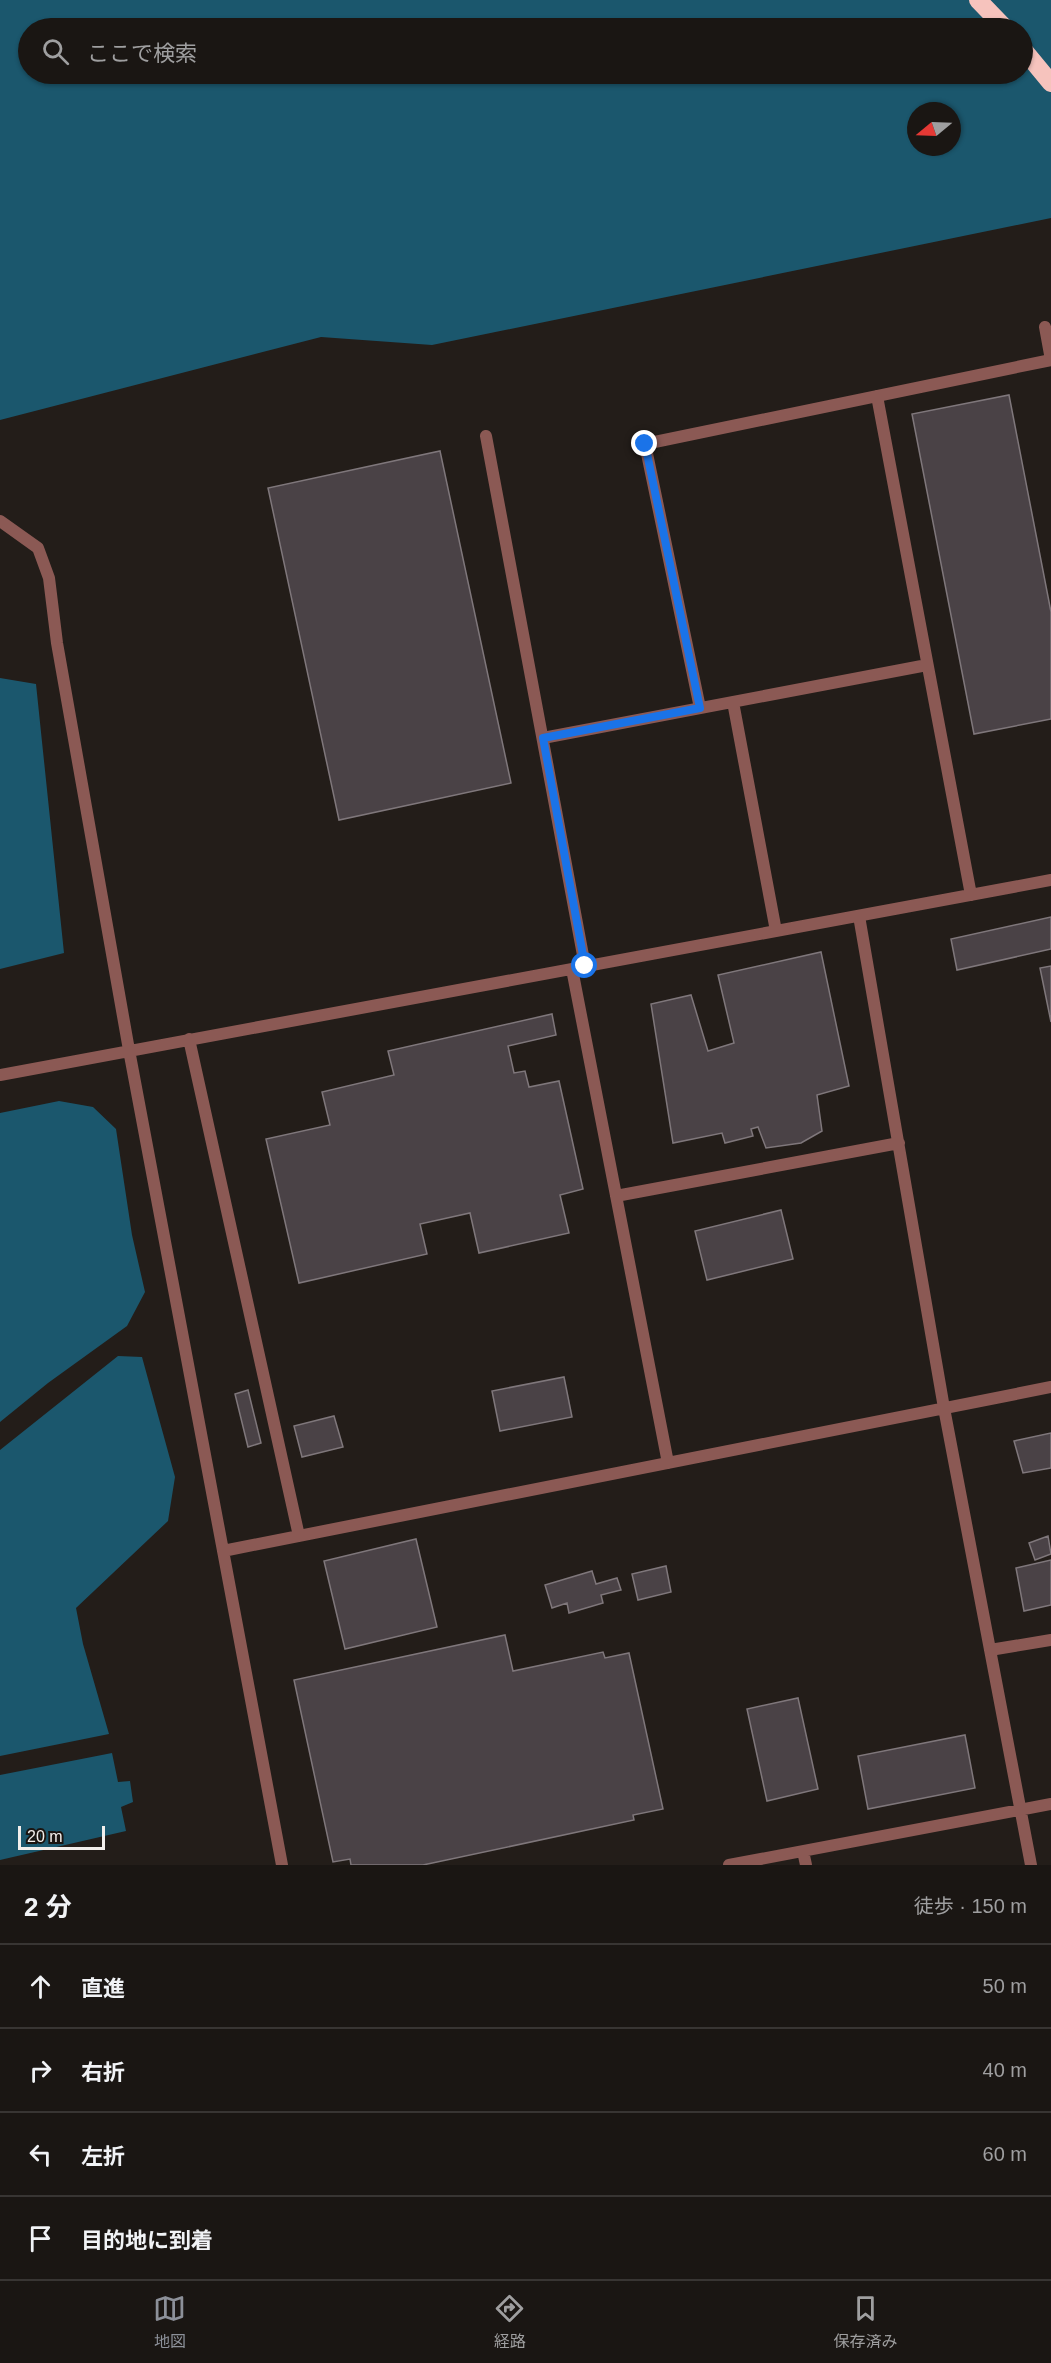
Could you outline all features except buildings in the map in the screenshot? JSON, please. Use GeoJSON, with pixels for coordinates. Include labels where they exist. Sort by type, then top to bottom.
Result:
{"type":"FeatureCollection","features":[{"type":"Feature","properties":{"kind":"highway"},"geometry":{"type":"LineString","coordinates":[[978,0],[995,18]]}},
{"type":"Feature","properties":{"kind":"highway"},"geometry":{"type":"LineString","coordinates":[[1033,60],[1051,82]]}},
{"type":"Feature","properties":{"kind":"lane"},"geometry":{"type":"LineString","coordinates":[[700,708],[645,444],[1051,360],[1045,327]]}},
{"type":"Feature","properties":{"kind":"lane"},"geometry":{"type":"LineString","coordinates":[[877,396],[971,895]]}},
{"type":"Feature","properties":{"kind":"lane"},"geometry":{"type":"LineString","coordinates":[[486,436],[585,966]]}},
{"type":"Feature","properties":{"kind":"lane"},"geometry":{"type":"LineString","coordinates":[[0,521],[38,548],[49,578],[57,644],[129,1050],[282,1865]]}},
{"type":"Feature","properties":{"kind":"lane"},"geometry":{"type":"LineString","coordinates":[[543,738],[927,665]]}},
{"type":"Feature","properties":{"kind":"lane"},"geometry":{"type":"LineString","coordinates":[[733,702],[776,931]]}},
{"type":"Feature","properties":{"kind":"lane"},"geometry":{"type":"LineString","coordinates":[[0,1075],[1051,880]]}},
{"type":"Feature","properties":{"kind":"lane"},"geometry":{"type":"LineString","coordinates":[[859,916],[944,1408],[1031,1865]]}},
{"type":"Feature","properties":{"kind":"lane"},"geometry":{"type":"LineString","coordinates":[[572,969],[668,1463]]}},
{"type":"Feature","properties":{"kind":"lane"},"geometry":{"type":"LineString","coordinates":[[189,1039],[299,1536]]}},
{"type":"Feature","properties":{"kind":"lane"},"geometry":{"type":"LineString","coordinates":[[616,1196],[898,1143]]}},
{"type":"Feature","properties":{"kind":"lane"},"geometry":{"type":"LineString","coordinates":[[223,1551],[1051,1387]]}},
{"type":"Feature","properties":{"kind":"lane"},"geometry":{"type":"LineString","coordinates":[[990,1650],[1051,1640]]}},
{"type":"Feature","properties":{"kind":"lane"},"geometry":{"type":"LineString","coordinates":[[729,1865],[1051,1804]]}},
{"type":"Feature","properties":{"kind":"lane"},"geometry":{"type":"LineString","coordinates":[[803,1851],[806,1865]]}},
{"type":"Feature","properties":{"kind":"water"},"geometry":{"type":"Polygon","coordinates":[[[0,0],[1051,0],[1051,218],[432,345],[321,337],[0,420],[0,0]]]}},
{"type":"Feature","properties":{"kind":"water"},"geometry":{"type":"Polygon","coordinates":[[[0,678],[36,684],[64,953],[0,969],[0,678]]]}},
{"type":"Feature","properties":{"kind":"water"},"geometry":{"type":"Polygon","coordinates":[[[59,1101],[93,1107],[116,1129],[132,1235],[145,1292],[127,1326],[48,1383],[0,1422],[0,1113],[59,1101]]]}},
{"type":"Feature","properties":{"kind":"water"},"geometry":{"type":"Polygon","coordinates":[[[118,1356],[142,1357],[175,1477],[168,1521],[76,1608],[83,1644],[109,1734],[0,1756],[0,1450],[118,1356]]]}},
{"type":"Feature","properties":{"kind":"water"},"geometry":{"type":"Polygon","coordinates":[[[112,1753],[118,1782],[130,1781],[133,1802],[121,1807],[126,1831],[0,1860],[0,1775],[112,1753]]]}},
{"type":"Feature","properties":{"kind":"route"},"geometry":{"type":"LineString","coordinates":[[585,966],[543,738],[700,708],[645,444]]}}]}
